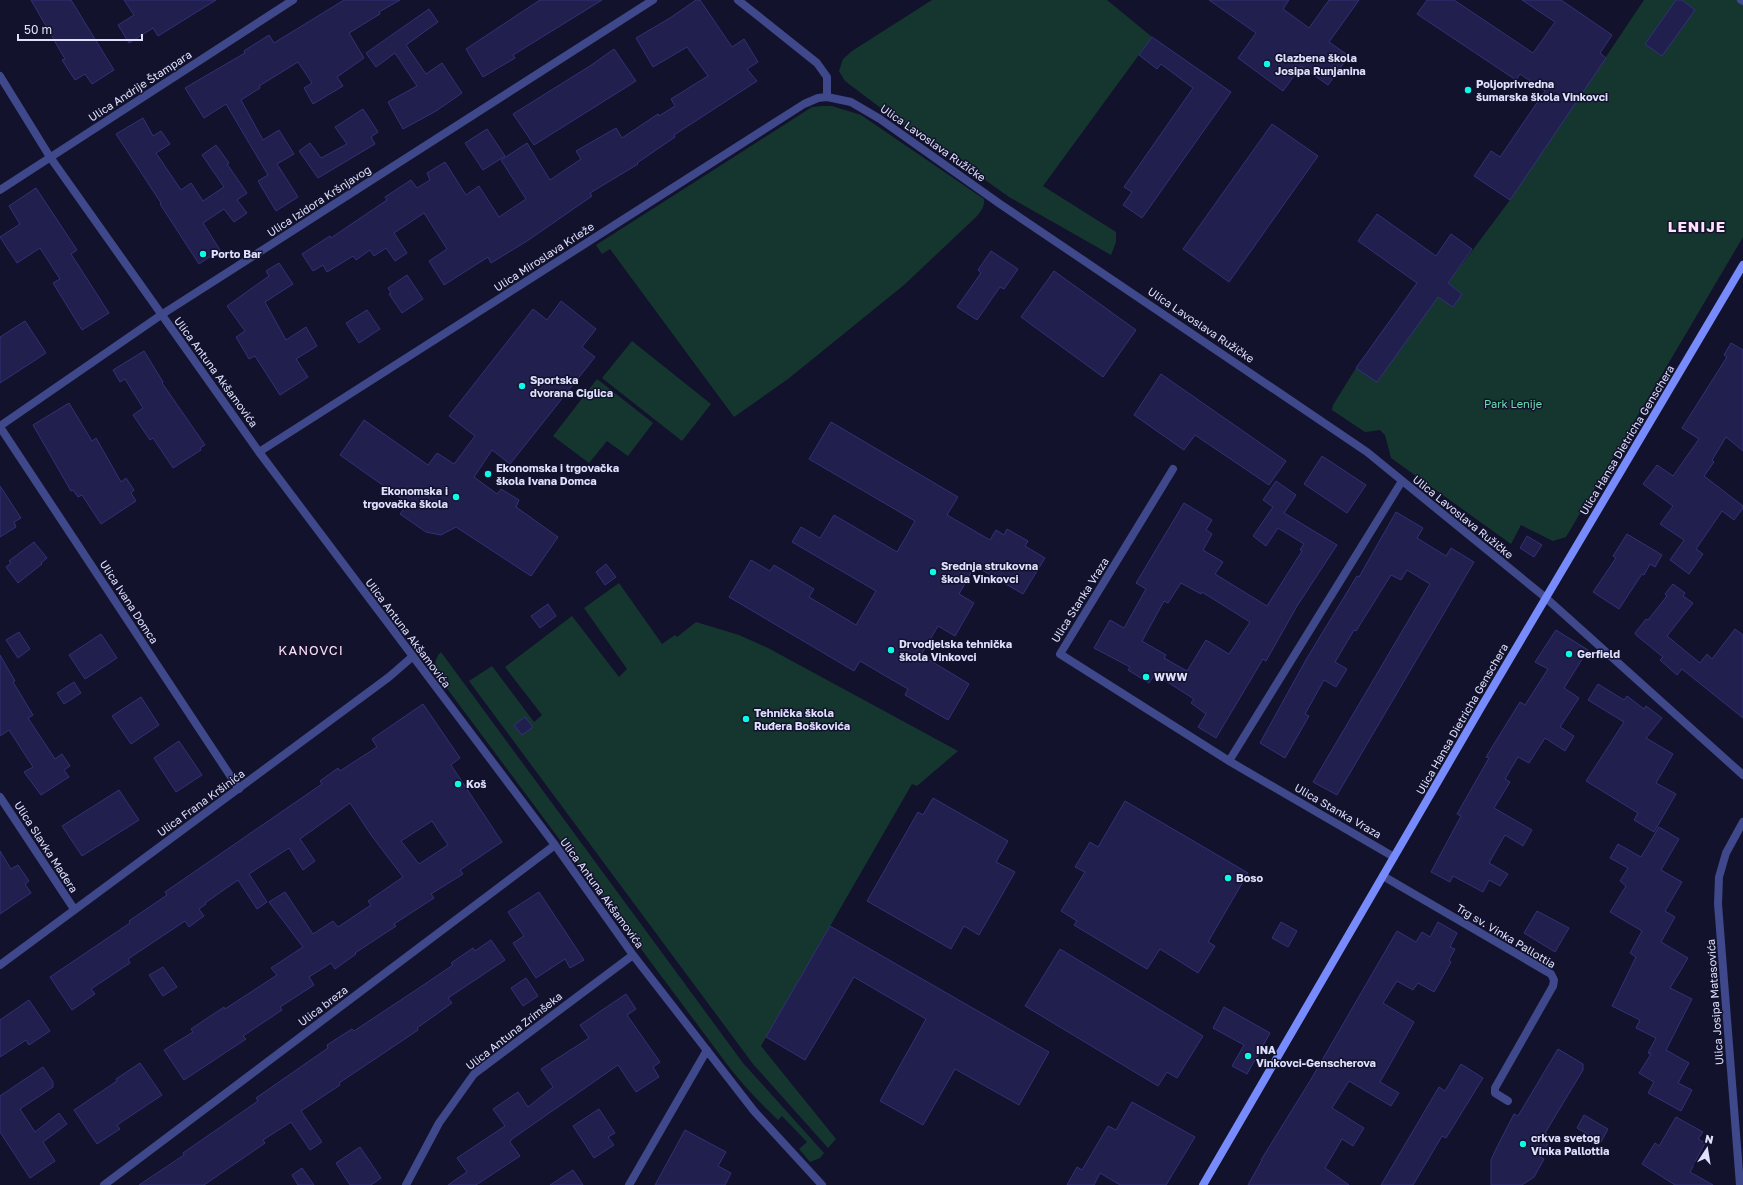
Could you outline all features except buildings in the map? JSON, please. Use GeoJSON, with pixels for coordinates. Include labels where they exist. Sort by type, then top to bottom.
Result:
{"type":"FeatureCollection","features":[{"type":"Feature","properties":{"kind":"main road","name":"Ulica Hansa Dietricha Genschera"},"geometry":{"type":"LineString","coordinates":[[1203,1185],[1546,598],[1743,265]]}},
{"type":"Feature","properties":{"kind":"street","name":"Ulica Andrije Štampara"},"geometry":{"type":"LineString","coordinates":[[0,190],[293,0]]}},
{"type":"Feature","properties":{"kind":"street","name":"Ulica Izidora Kršnjavog"},"geometry":{"type":"LineString","coordinates":[[0,427],[161,315],[653,0]]}},
{"type":"Feature","properties":{"kind":"street"},"geometry":{"type":"LineString","coordinates":[[738,0],[817,63],[827,77],[827,97]]}},
{"type":"Feature","properties":{"kind":"street","name":"Ulica Antuna Akšamovića"},"geometry":{"type":"LineString","coordinates":[[0,76],[50,157],[259,452],[555,845],[633,955],[754,1111],[822,1185]]}},
{"type":"Feature","properties":{"kind":"street","name":"Ulica Miroslava Krleže"},"geometry":{"type":"LineString","coordinates":[[259,452],[804,104],[818,98],[827,97]]}},
{"type":"Feature","properties":{"kind":"street","name":"Ulica Lavoslava Ružičke"},"geometry":{"type":"LineString","coordinates":[[827,97],[851,102],[880,119],[1007,208],[1367,452],[1546,598],[1743,775]]}},
{"type":"Feature","properties":{"kind":"street","name":"Ulica Ivana Domca"},"geometry":{"type":"LineString","coordinates":[[0,427],[239,789]]}},
{"type":"Feature","properties":{"kind":"street","name":"Ulica Stanka Vraza"},"geometry":{"type":"LineString","coordinates":[[1173,469],[1060,654],[1229,760],[1394,857]]}},
{"type":"Feature","properties":{"kind":"street"},"geometry":{"type":"LineString","coordinates":[[1229,760],[1402,481]]}},
{"type":"Feature","properties":{"kind":"street","name":"Ulica Frana Kršinića"},"geometry":{"type":"LineString","coordinates":[[0,964],[239,789],[389,677],[412,657]]}},
{"type":"Feature","properties":{"kind":"street","name":"Ulica Slavka Mađera"},"geometry":{"type":"LineString","coordinates":[[0,797],[74,909]]}},
{"type":"Feature","properties":{"kind":"street","name":"Ulica Josipa Matasovića"},"geometry":{"type":"LineString","coordinates":[[1740,1185],[1718,904],[1719,876],[1726,853],[1743,822]]}},
{"type":"Feature","properties":{"kind":"street","name":"Ulica breza"},"geometry":{"type":"LineString","coordinates":[[104,1185],[555,845]]}},
{"type":"Feature","properties":{"kind":"street","name":"Trg sv. Vinka Pallottia"},"geometry":{"type":"LineString","coordinates":[[1383,876],[1551,974],[1554,980],[1552,986],[1495,1088],[1495,1093],[1508,1101]]}},
{"type":"Feature","properties":{"kind":"street","name":"Ulica Antuna Zrimšeka"},"geometry":{"type":"LineString","coordinates":[[406,1185],[439,1123],[474,1074],[633,955]]}},
{"type":"Feature","properties":{"kind":"street"},"geometry":{"type":"LineString","coordinates":[[629,1185],[707,1050]]}},
{"type":"Feature","properties":{"kind":"green space"},"geometry":{"type":"Polygon","coordinates":[[[932,0],[1107,0],[1152,37],[1043,186],[1116,232],[1116,242],[1111,255],[1009,197],[974,172],[959,157],[919,137],[845,81],[839,71],[843,59],[852,51],[932,0]]]}},
{"type":"Feature","properties":{"kind":"green space","name":"Park Lenije"},"geometry":{"type":"Polygon","coordinates":[[[1644,0],[1743,0],[1743,237],[1566,537],[1553,541],[1521,525],[1511,544],[1391,458],[1385,435],[1380,430],[1365,432],[1332,410],[1333,405],[1356,368],[1377,382],[1438,297],[1453,307],[1462,294],[1448,283],[1510,200],[1644,0]]]}},
{"type":"Feature","properties":{"kind":"green space"},"geometry":{"type":"Polygon","coordinates":[[[832,106],[861,115],[984,199],[984,204],[976,217],[904,285],[788,379],[734,417],[610,249],[602,254],[596,245],[812,107],[832,106]]]}},
{"type":"Feature","properties":{"kind":"green space"},"geometry":{"type":"Polygon","coordinates":[[[632,341],[711,404],[682,441],[602,378],[632,341]]]}},
{"type":"Feature","properties":{"kind":"green space"},"geometry":{"type":"Polygon","coordinates":[[[597,379],[653,423],[628,456],[607,441],[589,463],[553,436],[597,379]]]}},
{"type":"Feature","properties":{"kind":"green space"},"geometry":{"type":"Polygon","coordinates":[[[619,583],[662,644],[675,635],[677,637],[696,622],[739,635],[768,648],[958,751],[917,786],[912,784],[761,1046],[836,1139],[828,1148],[753,1064],[469,681],[492,666],[534,722],[542,715],[505,667],[572,616],[619,677],[627,669],[584,608],[619,583]]]}},
{"type":"Feature","properties":{"kind":"green space"},"geometry":{"type":"Polygon","coordinates":[[[441,652],[743,1063],[824,1153],[820,1158],[810,1162],[799,1149],[807,1142],[782,1116],[778,1120],[757,1100],[726,1063],[437,675],[435,663],[441,652]]]}},
{"type":"Feature","properties":{"kind":"place","name":"Glazbena škola Josipa Runjanina"},"geometry":{"type":"Point","coordinates":[1267,64]}},
{"type":"Feature","properties":{"kind":"place","name":"Poljoprivredna šumarska škola Vinkovci"},"geometry":{"type":"Point","coordinates":[1468,90]}},
{"type":"Feature","properties":{"kind":"place","name":"Porto Bar"},"geometry":{"type":"Point","coordinates":[203,254]}},
{"type":"Feature","properties":{"kind":"place","name":"Sportska dvorana Ciglica"},"geometry":{"type":"Point","coordinates":[522,386]}},
{"type":"Feature","properties":{"kind":"place","name":"Ekonomska i trgovačka škola Ivana Domca"},"geometry":{"type":"Point","coordinates":[488,474]}},
{"type":"Feature","properties":{"kind":"place","name":"Ekonomska i trgovačka škola"},"geometry":{"type":"Point","coordinates":[456,497]}},
{"type":"Feature","properties":{"kind":"place","name":"Srednja strukovna škola Vinkovci"},"geometry":{"type":"Point","coordinates":[933,572]}},
{"type":"Feature","properties":{"kind":"place","name":"Drvodjelska tehnička škola Vinkovci"},"geometry":{"type":"Point","coordinates":[891,650]}},
{"type":"Feature","properties":{"kind":"place","name":"Gerfield"},"geometry":{"type":"Point","coordinates":[1569,654]}},
{"type":"Feature","properties":{"kind":"place","name":"WWW"},"geometry":{"type":"Point","coordinates":[1146,677]}},
{"type":"Feature","properties":{"kind":"place","name":"Tehnička škola Ruđera Boškovića"},"geometry":{"type":"Point","coordinates":[746,719]}},
{"type":"Feature","properties":{"kind":"place","name":"Koš"},"geometry":{"type":"Point","coordinates":[458,784]}},
{"type":"Feature","properties":{"kind":"place","name":"Boso"},"geometry":{"type":"Point","coordinates":[1228,878]}},
{"type":"Feature","properties":{"kind":"place","name":"INA Vinkovci-Genscherova"},"geometry":{"type":"Point","coordinates":[1248,1056]}},
{"type":"Feature","properties":{"kind":"place","name":"crkva svetog Vinka Pallottia"},"geometry":{"type":"Point","coordinates":[1523,1144]}},
{"type":"Feature","properties":{"kind":"district","name":"LENIJE"},"geometry":{"type":"Point","coordinates":[1697,227]}},
{"type":"Feature","properties":{"kind":"district","name":"KANOVCI"},"geometry":{"type":"Point","coordinates":[311,650]}}]}
